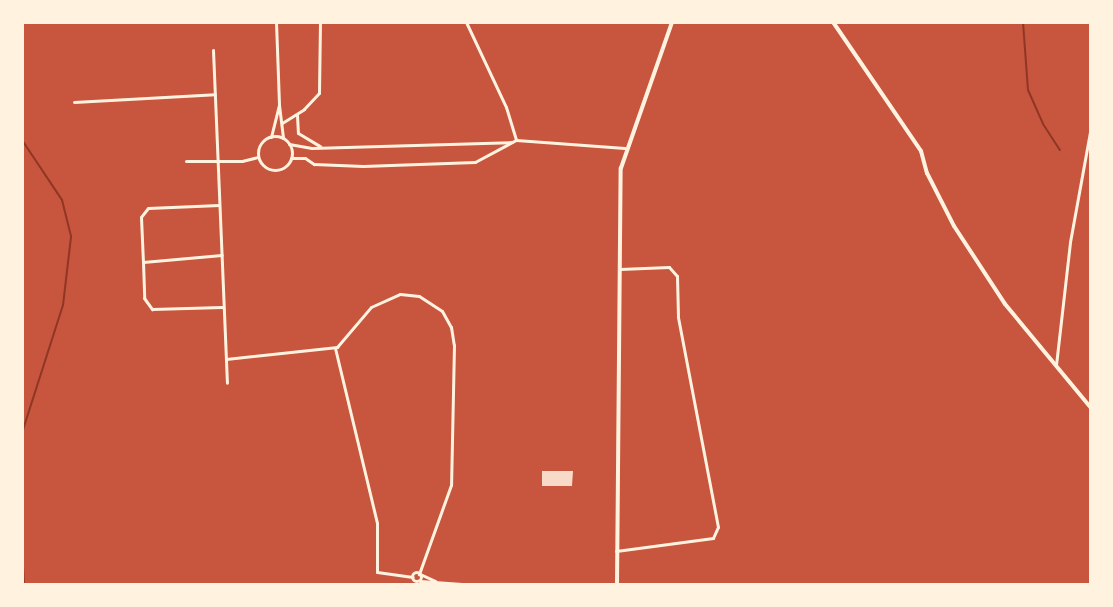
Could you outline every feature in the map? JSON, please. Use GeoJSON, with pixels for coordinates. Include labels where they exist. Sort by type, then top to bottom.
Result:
{"type":"FeatureCollection","features":[{"type":"Feature","properties":{"kind":"street"},"geometry":{"type":"LineString","coordinates":[[276,22],[283,138]]}},
{"type":"Feature","properties":{"kind":"street"},"geometry":{"type":"LineString","coordinates":[[282,123],[297,115],[316,98],[322,84],[320,22]]}},
{"type":"Feature","properties":{"kind":"street"},"geometry":{"type":"LineString","coordinates":[[466,22],[506,107],[514,141]]}},
{"type":"Feature","properties":{"kind":"street"},"geometry":{"type":"LineString","coordinates":[[413,577],[415,581],[439,582],[617,584],[621,168],[625,148],[672,22]]}},
{"type":"Feature","properties":{"kind":"street"},"geometry":{"type":"LineString","coordinates":[[833,22],[921,151],[954,226],[1005,304],[1091,408]]}},
{"type":"Feature","properties":{"kind":"street"},"geometry":{"type":"LineString","coordinates":[[213,50],[227,383]]}},
{"type":"Feature","properties":{"kind":"street"},"geometry":{"type":"LineString","coordinates":[[74,102],[215,94]]}},
{"type":"Feature","properties":{"kind":"street"},"geometry":{"type":"LineString","coordinates":[[271,137],[279,105]]}},
{"type":"Feature","properties":{"kind":"street"},"geometry":{"type":"LineString","coordinates":[[297,115],[298,133],[325,147]]}},
{"type":"Feature","properties":{"kind":"street"},"geometry":{"type":"LineString","coordinates":[[1056,365],[1070,242],[1091,127]]}},
{"type":"Feature","properties":{"kind":"street"},"geometry":{"type":"LineString","coordinates":[[271,137],[283,138],[289,144],[291,158],[283,168],[273,170],[264,166],[258,157],[262,143],[271,137]]}},
{"type":"Feature","properties":{"kind":"street"},"geometry":{"type":"LineString","coordinates":[[291,158],[305,158],[314,164],[354,166],[475,162],[485,160],[514,141]]}},
{"type":"Feature","properties":{"kind":"street"},"geometry":{"type":"LineString","coordinates":[[289,144],[325,147],[514,141],[625,148]]}},
{"type":"Feature","properties":{"kind":"street"},"geometry":{"type":"LineString","coordinates":[[186,161],[219,162],[258,157]]}},
{"type":"Feature","properties":{"kind":"street"},"geometry":{"type":"LineString","coordinates":[[219,205],[148,208],[141,217],[144,298],[152,309],[224,307]]}},
{"type":"Feature","properties":{"kind":"street"},"geometry":{"type":"LineString","coordinates":[[143,262],[222,255]]}},
{"type":"Feature","properties":{"kind":"street"},"geometry":{"type":"LineString","coordinates":[[616,551],[713,538],[718,527],[678,317],[677,276],[669,267],[620,269]]}},
{"type":"Feature","properties":{"kind":"street"},"geometry":{"type":"LineString","coordinates":[[226,359],[335,348],[371,307],[400,294],[427,299],[442,311],[451,327],[451,485],[420,581]]}},
{"type":"Feature","properties":{"kind":"street"},"geometry":{"type":"LineString","coordinates":[[335,348],[377,523],[377,572],[413,577],[420,574],[439,582]]}},
{"type":"Feature","properties":{"kind":"building"},"geometry":{"type":"Polygon","coordinates":[[[542,471],[573,471],[572,486],[542,486],[542,471]]]}},
{"type":"Feature","properties":{"kind":"waterway"},"geometry":{"type":"LineString","coordinates":[[1023,22],[1028,90],[1043,124],[1060,150]]}},
{"type":"Feature","properties":{"kind":"waterway"},"geometry":{"type":"LineString","coordinates":[[22,140],[62,200],[71,237],[63,305],[22,433]]}},
{"type":"Feature","properties":{"kind":"waterway"},"geometry":{"type":"LineString","coordinates":[[22,547],[24,585]]}}]}
